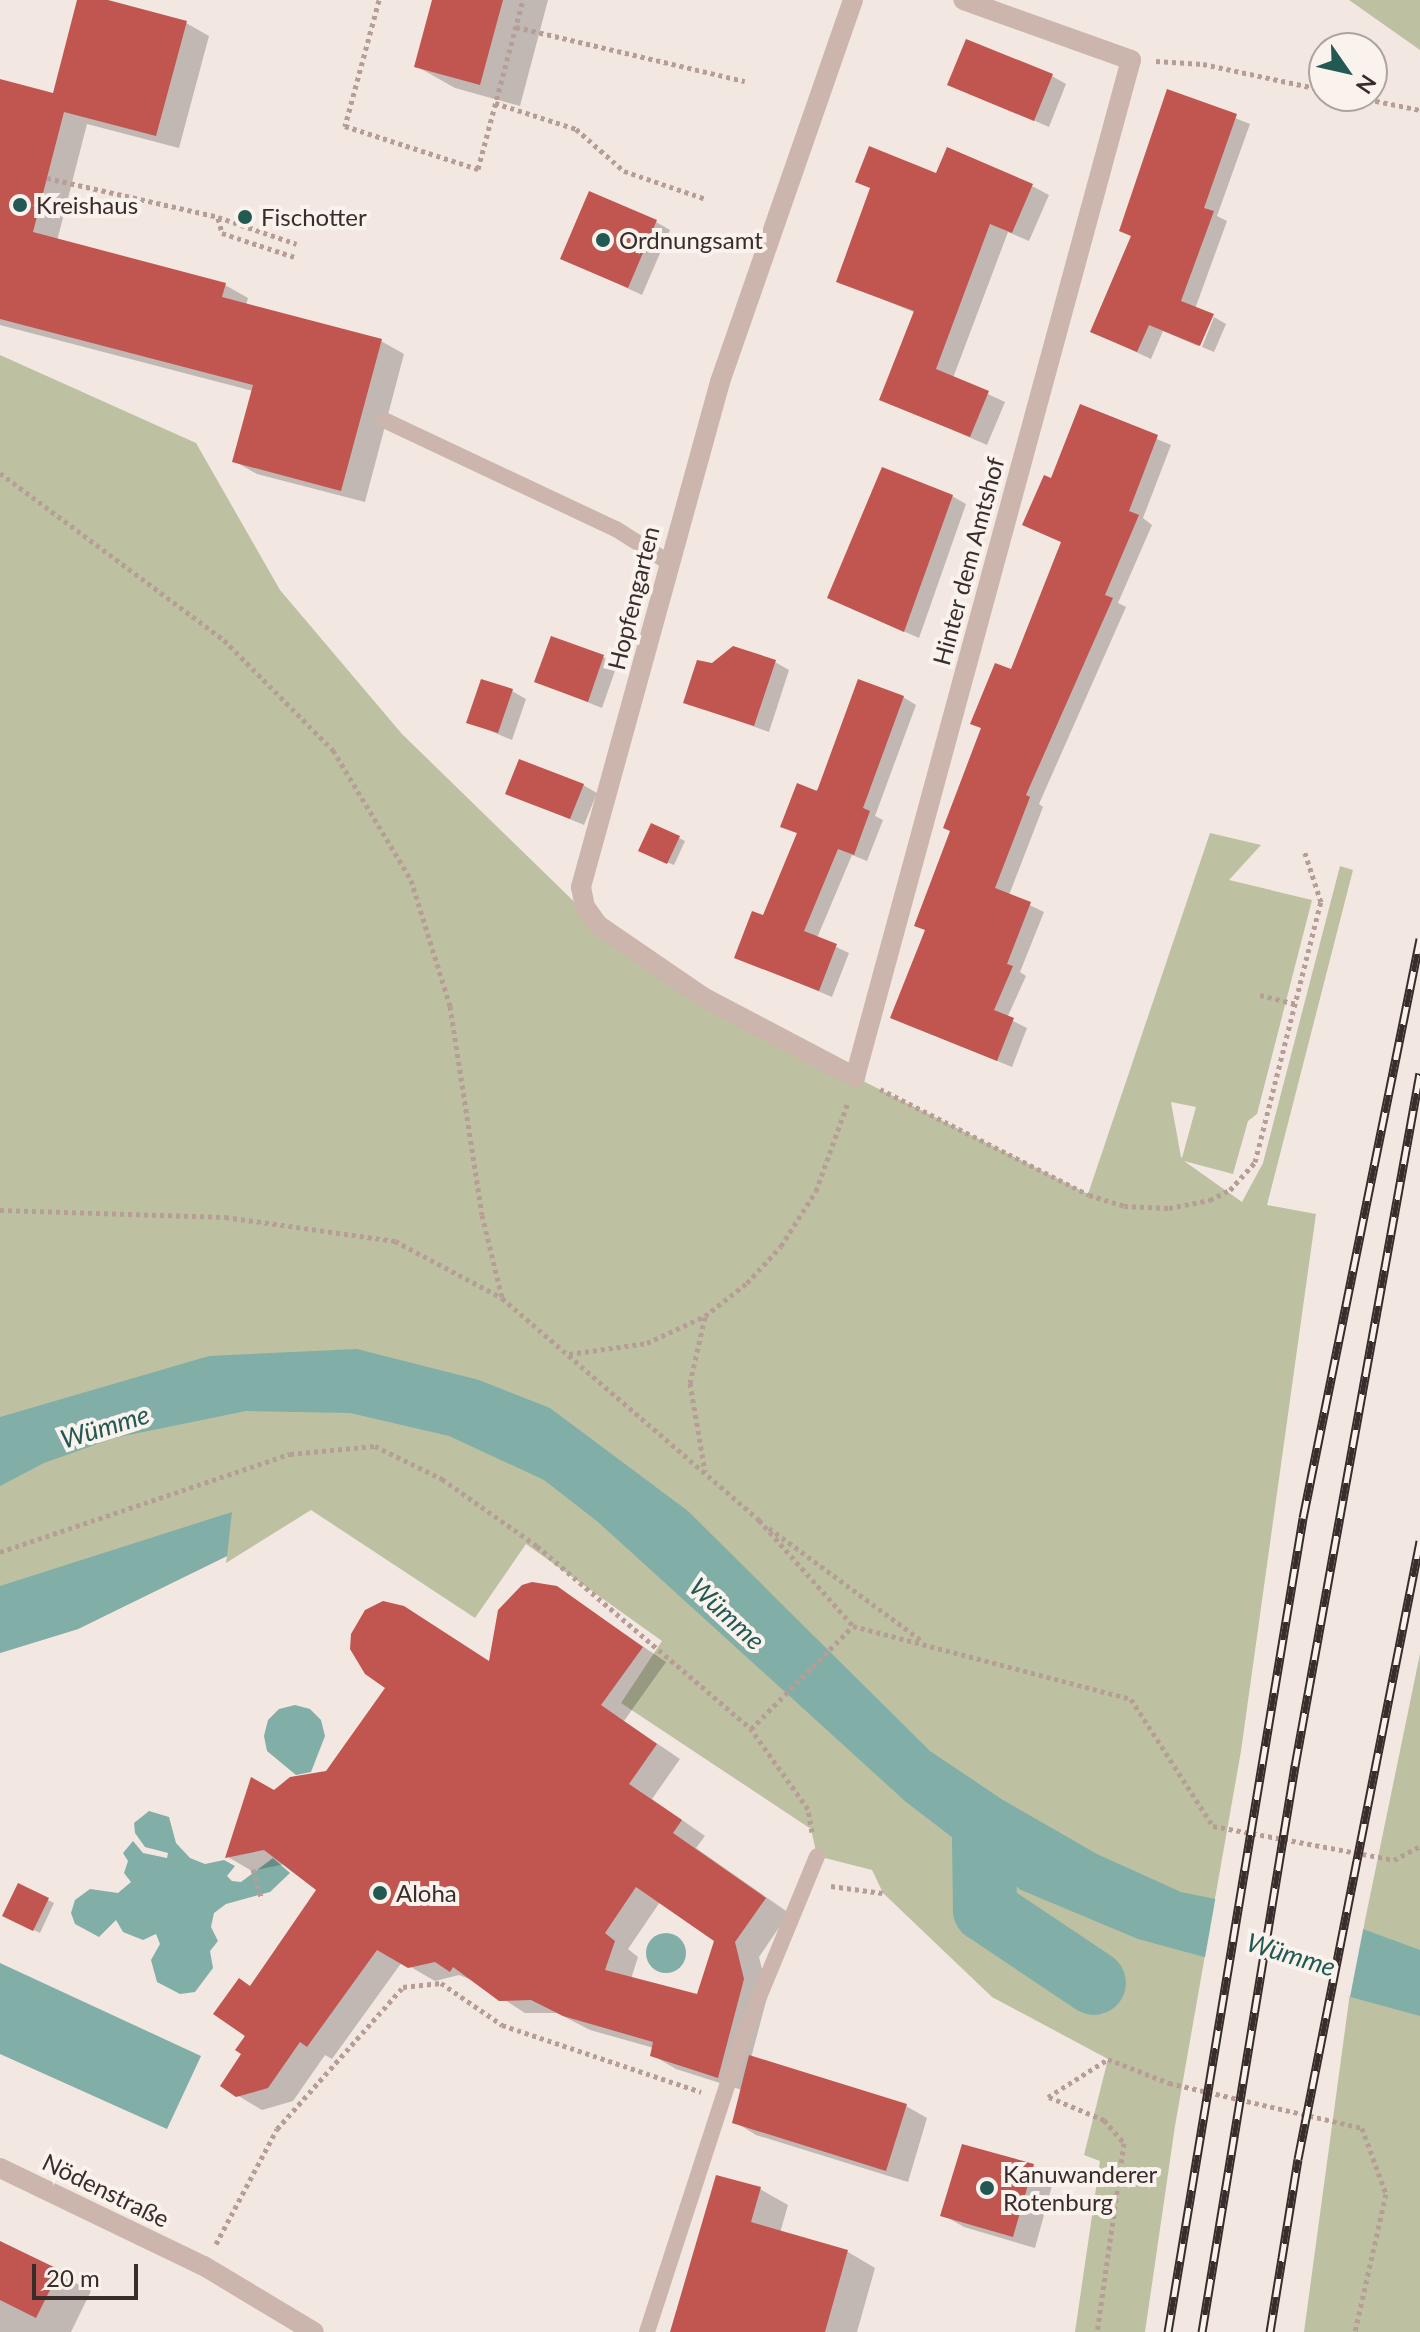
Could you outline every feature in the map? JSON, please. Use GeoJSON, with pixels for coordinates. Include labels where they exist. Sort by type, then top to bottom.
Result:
{"type":"FeatureCollection","features":[{"type":"Feature","properties":{"kind":"street","name":"Hopfengarten"},"geometry":{"type":"LineString","coordinates":[[853,0],[720,382],[668,562],[661,611],[584,863],[585,907],[598,925],[703,997],[855,1077]]}},
{"type":"Feature","properties":{"kind":"street"},"geometry":{"type":"LineString","coordinates":[[963,0],[1131,60]]}},
{"type":"Feature","properties":{"kind":"street","name":"Hinter dem Amtshof"},"geometry":{"type":"LineString","coordinates":[[855,1077],[1131,60]]}},
{"type":"Feature","properties":{"kind":"street","name":"Nödenstraße"},"geometry":{"type":"LineString","coordinates":[[0,2168],[204,2266],[314,2332]]}},
{"type":"Feature","properties":{"kind":"lane"},"geometry":{"type":"LineString","coordinates":[[384,420],[616,529],[668,562]]}},
{"type":"Feature","properties":{"kind":"lane"},"geometry":{"type":"LineString","coordinates":[[647,2332],[721,2099],[763,1982],[817,1856]]}},
{"type":"Feature","properties":{"kind":"path"},"geometry":{"type":"LineString","coordinates":[[379,0],[345,126],[478,169],[523,0]]}},
{"type":"Feature","properties":{"kind":"path"},"geometry":{"type":"LineString","coordinates":[[516,27],[745,81]]}},
{"type":"Feature","properties":{"kind":"path"},"geometry":{"type":"LineString","coordinates":[[1131,60],[1203,64],[1308,87]]}},
{"type":"Feature","properties":{"kind":"path"},"geometry":{"type":"LineString","coordinates":[[495,103],[576,129],[624,171],[706,199]]}},
{"type":"Feature","properties":{"kind":"path"},"geometry":{"type":"LineString","coordinates":[[1388,103],[1420,110]]}},
{"type":"Feature","properties":{"kind":"path"},"geometry":{"type":"LineString","coordinates":[[47,178],[218,217],[297,244]]}},
{"type":"Feature","properties":{"kind":"path"},"geometry":{"type":"LineString","coordinates":[[218,217],[222,233],[294,257]]}},
{"type":"Feature","properties":{"kind":"path"},"geometry":{"type":"LineString","coordinates":[[0,473],[224,640],[333,750],[411,880],[450,1006],[482,1215],[502,1298]]}},
{"type":"Feature","properties":{"kind":"path"},"geometry":{"type":"LineString","coordinates":[[568,1355],[647,1343],[705,1316],[747,1283],[781,1246],[816,1191],[855,1077],[1089,1195],[1124,1206],[1169,1208],[1210,1200],[1245,1178],[1255,1162],[1321,902],[1304,850]]}},
{"type":"Feature","properties":{"kind":"path"},"geometry":{"type":"LineString","coordinates":[[1260,995],[1295,1004]]}},
{"type":"Feature","properties":{"kind":"path"},"geometry":{"type":"LineString","coordinates":[[0,1210],[225,1217],[395,1241],[502,1298],[759,1520],[926,1644]]}},
{"type":"Feature","properties":{"kind":"path"},"geometry":{"type":"LineString","coordinates":[[705,1316],[690,1383],[705,1473]]}},
{"type":"Feature","properties":{"kind":"path"},"geometry":{"type":"LineString","coordinates":[[0,1552],[290,1454],[375,1446],[442,1479],[537,1546],[751,1729],[808,1809],[817,1856]]}},
{"type":"Feature","properties":{"kind":"path"},"geometry":{"type":"LineString","coordinates":[[759,1520],[853,1626],[1131,1699],[1202,1817],[1213,1826],[1394,1860],[1420,1846]]}},
{"type":"Feature","properties":{"kind":"path"},"geometry":{"type":"LineString","coordinates":[[751,1729],[768,1708],[853,1626]]}},
{"type":"Feature","properties":{"kind":"path"},"geometry":{"type":"LineString","coordinates":[[253,1869],[262,1900]]}},
{"type":"Feature","properties":{"kind":"path"},"geometry":{"type":"LineString","coordinates":[[807,1883],[883,1893]]}},
{"type":"Feature","properties":{"kind":"path"},"geometry":{"type":"LineString","coordinates":[[204,2266],[277,2129],[403,1987],[441,1983],[502,2025],[721,2099]]}},
{"type":"Feature","properties":{"kind":"path"},"geometry":{"type":"LineString","coordinates":[[1097,2332],[1124,2143],[1104,2120],[1048,2097],[1108,2059],[1183,2087],[1362,2128],[1386,2194],[1355,2332]]}},
{"type":"Feature","properties":{"kind":"green space"},"geometry":{"type":"Polygon","coordinates":[[[1349,0],[1420,0],[1420,50],[1349,0]]]}},
{"type":"Feature","properties":{"kind":"green space"},"geometry":{"type":"Polygon","coordinates":[[[0,355],[196,443],[280,590],[402,734],[598,925],[855,1077],[1088,1194],[1210,833],[1261,845],[1229,880],[1312,900],[1257,1114],[1248,1121],[1233,1174],[1184,1161],[1242,1202],[1263,1163],[1340,866],[1353,870],[1267,1205],[1316,1214],[1241,1751],[1175,2126],[1145,2332],[1075,2332],[1100,2161],[1084,2155],[1108,2059],[992,1997],[883,1893],[872,1870],[817,1856],[811,1829],[621,1703],[662,1641],[526,1544],[475,1618],[311,1510],[226,1563],[227,1556],[78,1629],[0,1653],[0,355]],[[1171,1102],[1182,1158],[1196,1107],[1171,1102]]]}},
{"type":"Feature","properties":{"kind":"green space"},"geometry":{"type":"Polygon","coordinates":[[[1420,1654],[1420,2332],[1304,2332],[1350,1993],[1420,1654]]]}},
{"type":"Feature","properties":{"kind":"water","name":"Wümme"},"geometry":{"type":"Polygon","coordinates":[[[357,1349],[479,1380],[550,1408],[688,1511],[930,1751],[1003,1800],[1097,1854],[1181,1892],[1363,1929],[1420,1950],[1420,2016],[1138,1939],[1021,1890],[906,1802],[598,1522],[544,1480],[449,1436],[350,1413],[246,1411],[114,1438],[44,1463],[0,1486],[0,1417],[209,1356],[357,1349]]]}},
{"type":"Feature","properties":{"kind":"water"},"geometry":{"type":"Polygon","coordinates":[[[232,1512],[227,1556],[78,1629],[0,1653],[0,1586],[232,1512]]]}},
{"type":"Feature","properties":{"kind":"water"},"geometry":{"type":"Polygon","coordinates":[[[295,1705],[310,1709],[321,1720],[325,1736],[311,1772],[296,1775],[267,1751],[264,1736],[268,1720],[279,1709],[295,1705]]]}},
{"type":"Feature","properties":{"kind":"water"},"geometry":{"type":"Polygon","coordinates":[[[149,1811],[169,1817],[176,1843],[190,1858],[205,1864],[224,1860],[235,1866],[227,1876],[232,1881],[241,1882],[273,1858],[290,1873],[270,1892],[226,1904],[214,1913],[211,1927],[218,1941],[210,1951],[213,1968],[195,1992],[180,1994],[157,1982],[151,1960],[160,1944],[156,1934],[143,1940],[123,1932],[116,1920],[99,1937],[75,1924],[71,1913],[75,1900],[90,1889],[118,1893],[131,1882],[124,1873],[128,1861],[123,1853],[133,1841],[143,1853],[167,1858],[168,1853],[145,1847],[135,1833],[134,1823],[149,1811]]]}},
{"type":"Feature","properties":{"kind":"water"},"geometry":{"type":"Polygon","coordinates":[[[666,1933],[680,1939],[686,1953],[680,1967],[666,1973],[652,1967],[646,1953],[652,1939],[666,1933]]]}},
{"type":"Feature","properties":{"kind":"water"},"geometry":{"type":"Polygon","coordinates":[[[0,1963],[201,2056],[167,2129],[0,2054],[0,1963]]]}},
{"type":"Feature","properties":{"kind":"pier"},"geometry":{"type":"Polygon","coordinates":[[[1216,1895],[1364,1925],[1350,1997],[1204,1963],[1216,1895]]]}},
{"type":"Feature","properties":{"kind":"building","name":"Kreishaus"},"geometry":{"type":"Polygon","coordinates":[[[77,0],[108,0],[187,21],[156,136],[64,112],[33,232],[226,283],[222,297],[382,339],[341,491],[232,462],[253,385],[0,319],[0,79],[53,93],[77,0]]]}},
{"type":"Feature","properties":{"kind":"building"},"geometry":{"type":"Polygon","coordinates":[[[432,0],[503,0],[480,85],[414,67],[432,0]]]}},
{"type":"Feature","properties":{"kind":"building"},"geometry":{"type":"Polygon","coordinates":[[[966,39],[1053,74],[1034,121],[947,85],[966,39]]]}},
{"type":"Feature","properties":{"kind":"building"},"geometry":{"type":"Polygon","coordinates":[[[1167,89],[1237,114],[1204,208],[1214,211],[1181,301],[1214,314],[1200,346],[1149,325],[1137,352],[1090,332],[1131,236],[1119,231],[1167,89]]]}},
{"type":"Feature","properties":{"kind":"building"},"geometry":{"type":"Polygon","coordinates":[[[869,146],[936,173],[947,147],[1033,184],[1012,233],[990,224],[936,369],[989,391],[970,437],[879,400],[914,311],[836,282],[870,188],[855,182],[869,146]]]}},
{"type":"Feature","properties":{"kind":"building"},"geometry":{"type":"Polygon","coordinates":[[[589,191],[657,220],[628,288],[560,259],[589,191]]]}},
{"type":"Feature","properties":{"kind":"building"},"geometry":{"type":"Polygon","coordinates":[[[1080,404],[1158,435],[1129,511],[1139,515],[1105,595],[1113,598],[1026,795],[1030,797],[995,888],[1031,902],[1007,964],[1013,966],[994,1010],[1014,1018],[997,1061],[890,1018],[925,930],[914,926],[950,831],[943,828],[981,728],[970,724],[995,663],[1011,669],[1061,542],[1022,525],[1044,475],[1051,478],[1080,404]]]}},
{"type":"Feature","properties":{"kind":"building"},"geometry":{"type":"Polygon","coordinates":[[[882,467],[953,495],[904,632],[827,598],[882,467]]]}},
{"type":"Feature","properties":{"kind":"building"},"geometry":{"type":"Polygon","coordinates":[[[551,636],[604,655],[588,702],[534,682],[551,636]]]}},
{"type":"Feature","properties":{"kind":"building"},"geometry":{"type":"Polygon","coordinates":[[[733,646],[776,660],[754,726],[683,703],[697,660],[712,663],[733,646]]]}},
{"type":"Feature","properties":{"kind":"building"},"geometry":{"type":"Polygon","coordinates":[[[481,679],[513,689],[498,733],[466,723],[481,679]]]}},
{"type":"Feature","properties":{"kind":"building"},"geometry":{"type":"Polygon","coordinates":[[[858,679],[904,696],[863,808],[870,811],[854,855],[838,849],[804,931],[837,944],[819,991],[734,958],[752,911],[763,915],[797,833],[780,827],[797,783],[817,791],[858,679]]]}},
{"type":"Feature","properties":{"kind":"building"},"geometry":{"type":"Polygon","coordinates":[[[519,759],[584,784],[570,819],[505,794],[519,759]]]}},
{"type":"Feature","properties":{"kind":"building"},"geometry":{"type":"Polygon","coordinates":[[[651,823],[680,836],[667,864],[638,851],[651,823]]]}},
{"type":"Feature","properties":{"kind":"building"},"geometry":{"type":"Polygon","coordinates":[[[532,1582],[557,1586],[643,1647],[601,1705],[657,1744],[629,1784],[682,1820],[673,1833],[766,1898],[735,1942],[744,1979],[718,2078],[650,2056],[653,2042],[563,2016],[531,2000],[499,2001],[453,1967],[450,1972],[435,1962],[408,1968],[377,1950],[307,2047],[300,2042],[268,2088],[236,2097],[220,2086],[241,2054],[235,2050],[245,2036],[213,2014],[239,1978],[250,1986],[316,1890],[264,1850],[225,1858],[251,1777],[274,1790],[290,1777],[326,1771],[385,1688],[365,1674],[350,1649],[351,1634],[365,1610],[383,1601],[404,1606],[489,1661],[498,1610],[522,1585],[532,1582]],[[636,1887],[605,1933],[615,1941],[605,1970],[697,1994],[714,1941],[636,1887]]]}},
{"type":"Feature","properties":{"kind":"building"},"geometry":{"type":"Polygon","coordinates":[[[18,1883],[49,1898],[33,1931],[2,1916],[18,1883]]]}},
{"type":"Feature","properties":{"kind":"building"},"geometry":{"type":"Polygon","coordinates":[[[749,2055],[907,2104],[886,2171],[732,2123],[749,2055]]]}},
{"type":"Feature","properties":{"kind":"building"},"geometry":{"type":"Polygon","coordinates":[[[962,2144],[1034,2164],[1013,2237],[940,2216],[962,2144]]]}},
{"type":"Feature","properties":{"kind":"building"},"geometry":{"type":"Polygon","coordinates":[[[716,2175],[761,2187],[751,2222],[848,2250],[825,2332],[670,2332],[716,2175]]]}},
{"type":"Feature","properties":{"kind":"building"},"geometry":{"type":"Polygon","coordinates":[[[0,2241],[60,2270],[36,2318],[0,2300],[0,2241]]]}},
{"type":"Feature","properties":{"kind":"waterway"},"geometry":{"type":"LineString","coordinates":[[984,1839],[985,1910],[1094,1983]]}},
{"type":"Feature","properties":{"kind":"railway"},"geometry":{"type":"LineString","coordinates":[[1168,2332],[1303,1518],[1420,939]]}},
{"type":"Feature","properties":{"kind":"railway"},"geometry":{"type":"LineString","coordinates":[[1202,2332],[1295,1766],[1420,1073]]}},
{"type":"Feature","properties":{"kind":"railway"},"geometry":{"type":"LineString","coordinates":[[1270,2332],[1298,2159],[1420,1541]]}},
{"type":"Feature","properties":{"kind":"place","name":"Kreishaus"},"geometry":{"type":"Point","coordinates":[20,205]}},
{"type":"Feature","properties":{"kind":"place","name":"Fischotter"},"geometry":{"type":"Point","coordinates":[245,217]}},
{"type":"Feature","properties":{"kind":"place","name":"Ordnungsamt"},"geometry":{"type":"Point","coordinates":[603,240]}},
{"type":"Feature","properties":{"kind":"place","name":"Aloha"},"geometry":{"type":"Point","coordinates":[380,1893]}},
{"type":"Feature","properties":{"kind":"place","name":"Kanuwanderer Rotenburg"},"geometry":{"type":"Point","coordinates":[987,2188]}}]}
